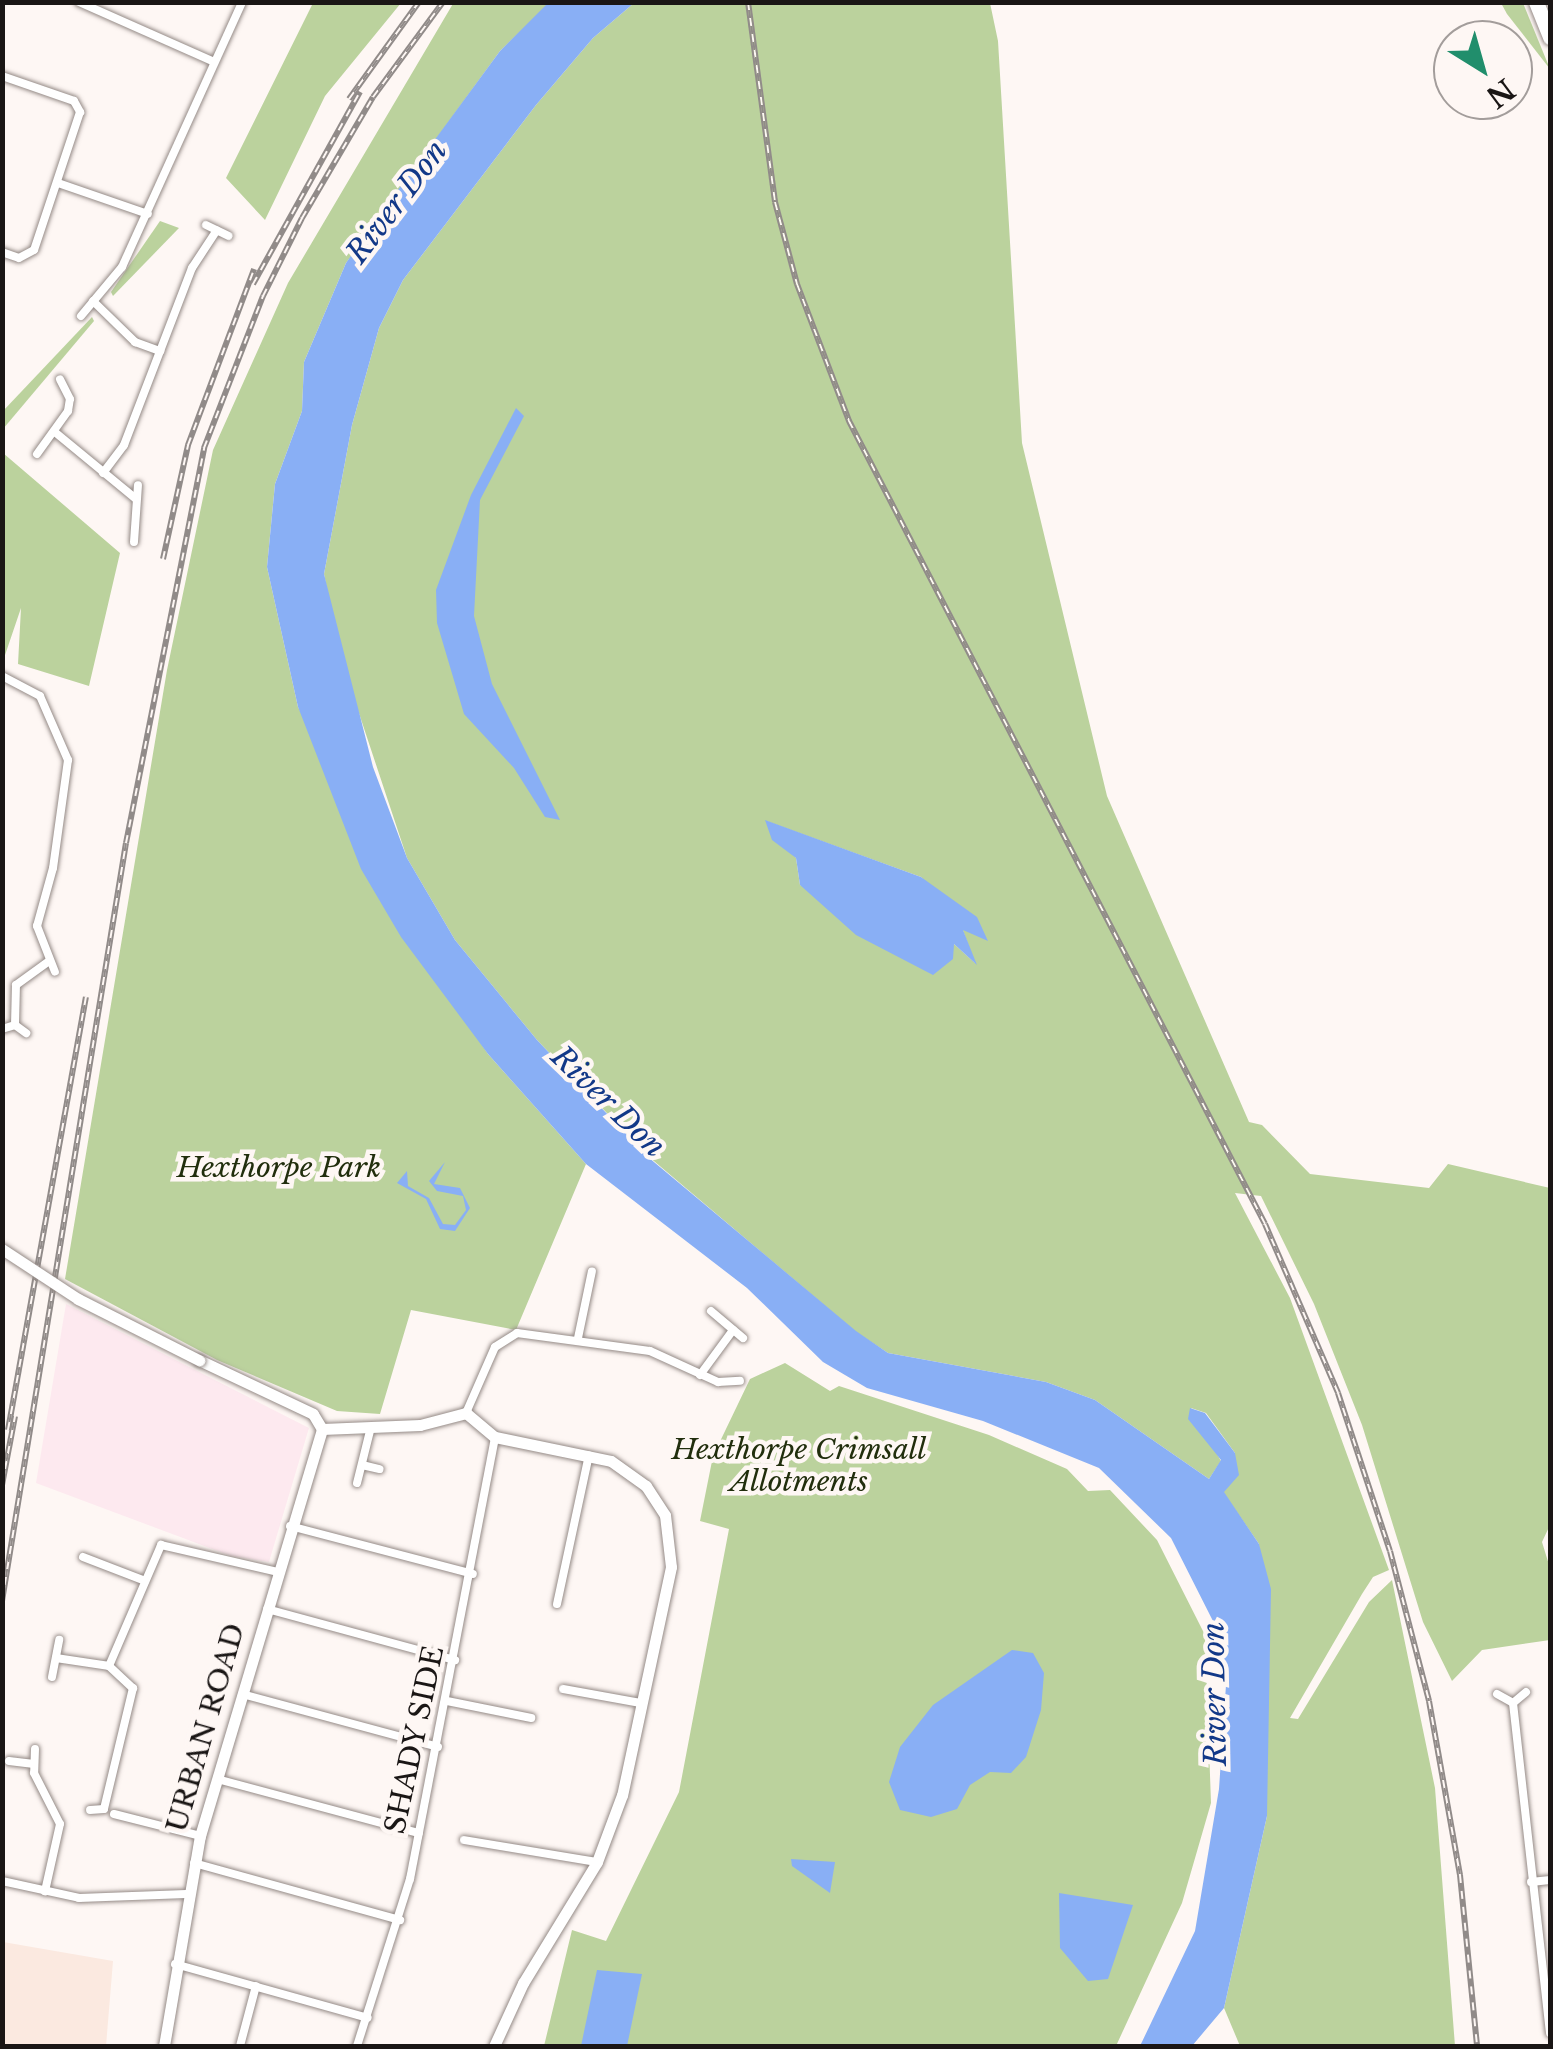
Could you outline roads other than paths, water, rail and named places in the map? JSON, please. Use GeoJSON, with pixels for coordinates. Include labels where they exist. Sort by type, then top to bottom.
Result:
{"type":"FeatureCollection","features":[{"type":"Feature","properties":{"kind":"highway"},"geometry":{"type":"LineString","coordinates":[[1536,2],[1550,37]]}},
{"type":"Feature","properties":{"kind":"street"},"geometry":{"type":"LineString","coordinates":[[79,2],[212,60]]}},
{"type":"Feature","properties":{"kind":"street"},"geometry":{"type":"LineString","coordinates":[[81,316],[122,267],[212,60],[242,2]]}},
{"type":"Feature","properties":{"kind":"street"},"geometry":{"type":"LineString","coordinates":[[2,76],[78,106],[58,182],[34,250],[19,258],[2,252]]}},
{"type":"Feature","properties":{"kind":"street"},"geometry":{"type":"LineString","coordinates":[[58,182],[148,214]]}},
{"type":"Feature","properties":{"kind":"street"},"geometry":{"type":"LineString","coordinates":[[206,224],[229,236]]}},
{"type":"Feature","properties":{"kind":"street"},"geometry":{"type":"LineString","coordinates":[[103,472],[124,445],[192,268],[217,230]]}},
{"type":"Feature","properties":{"kind":"street"},"geometry":{"type":"LineString","coordinates":[[94,301],[135,342],[160,351]]}},
{"type":"Feature","properties":{"kind":"street"},"geometry":{"type":"LineString","coordinates":[[37,454],[56,433],[70,399],[60,379]]}},
{"type":"Feature","properties":{"kind":"street"},"geometry":{"type":"LineString","coordinates":[[56,433],[136,500]]}},
{"type":"Feature","properties":{"kind":"street"},"geometry":{"type":"LineString","coordinates":[[134,542],[138,485]]}},
{"type":"Feature","properties":{"kind":"street"},"geometry":{"type":"LineString","coordinates":[[2,676],[40,696],[68,760],[53,868],[37,926],[55,972]]}},
{"type":"Feature","properties":{"kind":"street"},"geometry":{"type":"LineString","coordinates":[[16,1025],[16,985],[50,961]]}},
{"type":"Feature","properties":{"kind":"street"},"geometry":{"type":"LineString","coordinates":[[2,1029],[16,1025]]}},
{"type":"Feature","properties":{"kind":"street"},"geometry":{"type":"LineString","coordinates":[[16,1025],[26,1033]]}},
{"type":"Feature","properties":{"kind":"street"},"geometry":{"type":"LineString","coordinates":[[2,1249],[78,1299],[312,1414],[322,1429],[420,1425],[466,1414]]}},
{"type":"Feature","properties":{"kind":"street"},"geometry":{"type":"LineString","coordinates":[[578,1338],[592,1271]]}},
{"type":"Feature","properties":{"kind":"street"},"geometry":{"type":"LineString","coordinates":[[710,1310],[743,1338]]}},
{"type":"Feature","properties":{"kind":"street"},"geometry":{"type":"LineString","coordinates":[[700,1376],[732,1330]]}},
{"type":"Feature","properties":{"kind":"street"},"geometry":{"type":"LineString","coordinates":[[466,1414],[501,1340],[517,1334],[578,1338],[650,1351],[700,1376],[740,1381]]}},
{"type":"Feature","properties":{"kind":"street"},"geometry":{"type":"LineString","coordinates":[[466,1414],[495,1437],[611,1461],[646,1486],[670,1536],[671,1568],[622,1795],[597,1862],[523,1983],[494,2046]]}},
{"type":"Feature","properties":{"kind":"street"},"geometry":{"type":"LineString","coordinates":[[358,1484],[372,1427]]}},
{"type":"Feature","properties":{"kind":"street","name":"URBAN ROAD"},"geometry":{"type":"LineString","coordinates":[[164,2046],[186,1894],[200,1836],[322,1429]]}},
{"type":"Feature","properties":{"kind":"street","name":"SHADY SIDE"},"geometry":{"type":"LineString","coordinates":[[357,2046],[400,1920],[473,1574],[495,1437]]}},
{"type":"Feature","properties":{"kind":"street"},"geometry":{"type":"LineString","coordinates":[[556,1604],[589,1455]]}},
{"type":"Feature","properties":{"kind":"street"},"geometry":{"type":"LineString","coordinates":[[362,1465],[380,1470]]}},
{"type":"Feature","properties":{"kind":"street"},"geometry":{"type":"LineString","coordinates":[[290,1526],[473,1574]]}},
{"type":"Feature","properties":{"kind":"street"},"geometry":{"type":"LineString","coordinates":[[109,1666],[155,1551],[166,1543],[230,1566],[278,1572]]}},
{"type":"Feature","properties":{"kind":"street"},"geometry":{"type":"LineString","coordinates":[[83,1557],[143,1580]]}},
{"type":"Feature","properties":{"kind":"street"},"geometry":{"type":"LineString","coordinates":[[267,1609],[455,1660]]}},
{"type":"Feature","properties":{"kind":"street"},"geometry":{"type":"LineString","coordinates":[[52,1677],[59,1640]]}},
{"type":"Feature","properties":{"kind":"street"},"geometry":{"type":"LineString","coordinates":[[56,1658],[109,1666],[134,1694],[104,1810],[90,1810]]}},
{"type":"Feature","properties":{"kind":"street"},"geometry":{"type":"LineString","coordinates":[[563,1689],[641,1703]]}},
{"type":"Feature","properties":{"kind":"street"},"geometry":{"type":"LineString","coordinates":[[1512,1703],[1526,1692]]}},
{"type":"Feature","properties":{"kind":"street"},"geometry":{"type":"LineString","coordinates":[[242,1694],[438,1747]]}},
{"type":"Feature","properties":{"kind":"street"},"geometry":{"type":"LineString","coordinates":[[1498,1694],[1512,1703]]}},
{"type":"Feature","properties":{"kind":"street"},"geometry":{"type":"LineString","coordinates":[[447,1701],[531,1718]]}},
{"type":"Feature","properties":{"kind":"street"},"geometry":{"type":"LineString","coordinates":[[1512,1703],[1550,2033]]}},
{"type":"Feature","properties":{"kind":"street"},"geometry":{"type":"LineString","coordinates":[[34,1750],[32,1764],[60,1824],[45,1890]]}},
{"type":"Feature","properties":{"kind":"street"},"geometry":{"type":"LineString","coordinates":[[9,1761],[32,1764]]}},
{"type":"Feature","properties":{"kind":"street"},"geometry":{"type":"LineString","coordinates":[[217,1778],[419,1833]]}},
{"type":"Feature","properties":{"kind":"street"},"geometry":{"type":"LineString","coordinates":[[114,1814],[200,1836]]}},
{"type":"Feature","properties":{"kind":"street"},"geometry":{"type":"LineString","coordinates":[[464,1840],[597,1862]]}},
{"type":"Feature","properties":{"kind":"street"},"geometry":{"type":"LineString","coordinates":[[194,1863],[400,1920]]}},
{"type":"Feature","properties":{"kind":"street"},"geometry":{"type":"LineString","coordinates":[[1531,1882],[1550,1880]]}},
{"type":"Feature","properties":{"kind":"street"},"geometry":{"type":"LineString","coordinates":[[2,1881],[78,1898],[186,1894]]}},
{"type":"Feature","properties":{"kind":"street"},"geometry":{"type":"LineString","coordinates":[[175,1964],[368,2018]]}},
{"type":"Feature","properties":{"kind":"street"},"geometry":{"type":"LineString","coordinates":[[240,2046],[256,1986]]}},
{"type":"Feature","properties":{"kind":"water","name":"River Don"},"geometry":{"type":"Polygon","coordinates":[[[549,2],[634,3],[593,38],[536,105],[403,280],[379,328],[352,425],[324,574],[373,767],[407,858],[455,940],[537,1040],[648,1157],[856,1331],[888,1353],[1046,1382],[1095,1400],[1209,1479],[1221,1460],[1188,1419],[1190,1408],[1205,1413],[1235,1453],[1239,1475],[1224,1492],[1259,1544],[1271,1589],[1267,1816],[1224,2008],[1192,2046],[1140,2046],[1195,1931],[1219,1789],[1226,1685],[1217,1629],[1171,1538],[1099,1468],[983,1421],[867,1388],[823,1362],[747,1288],[586,1164],[488,1054],[401,937],[361,869],[298,707],[267,567],[275,484],[302,411],[304,362],[346,263],[367,232],[500,51],[549,2]]]}},
{"type":"Feature","properties":{"kind":"water"},"geometry":{"type":"Polygon","coordinates":[[[516,408],[524,416],[480,500],[474,616],[492,684],[560,820],[545,817],[514,768],[464,714],[437,623],[436,590],[471,495],[516,408]]]}},
{"type":"Feature","properties":{"kind":"water"},"geometry":{"type":"Polygon","coordinates":[[[765,820],[921,877],[977,917],[988,941],[963,930],[977,965],[954,944],[953,959],[933,975],[856,935],[800,885],[796,858],[772,840],[765,820]]]}},
{"type":"Feature","properties":{"kind":"water"},"geometry":{"type":"Polygon","coordinates":[[[445,1162],[434,1184],[460,1188],[470,1208],[455,1231],[440,1229],[426,1199],[397,1183],[407,1171],[408,1186],[429,1198],[443,1224],[455,1225],[466,1210],[463,1196],[437,1191],[429,1181],[445,1162]]]}},
{"type":"Feature","properties":{"kind":"water"},"geometry":{"type":"Polygon","coordinates":[[[1012,1650],[1033,1653],[1044,1673],[1041,1710],[1026,1757],[1011,1773],[990,1772],[970,1785],[957,1809],[931,1817],[900,1810],[889,1782],[900,1747],[933,1705],[1012,1650]]]}},
{"type":"Feature","properties":{"kind":"water"},"geometry":{"type":"Polygon","coordinates":[[[791,1859],[835,1862],[830,1893],[792,1866],[791,1859]]]}},
{"type":"Feature","properties":{"kind":"water"},"geometry":{"type":"Polygon","coordinates":[[[1059,1893],[1133,1905],[1108,1979],[1088,1981],[1060,1948],[1059,1893]]]}},
{"type":"Feature","properties":{"kind":"water"},"geometry":{"type":"Polygon","coordinates":[[[597,1970],[642,1974],[627,2046],[581,2046],[597,1970]]]}},
{"type":"Feature","properties":{"kind":"railway"},"geometry":{"type":"LineString","coordinates":[[349,99],[419,2]]}},
{"type":"Feature","properties":{"kind":"railway"},"geometry":{"type":"LineString","coordinates":[[2,1601],[126,843],[204,448],[263,296],[302,218],[373,97],[443,2]]}},
{"type":"Feature","properties":{"kind":"railway"},"geometry":{"type":"LineString","coordinates":[[748,2],[775,202],[797,284],[849,421],[1265,1224],[1338,1393],[1390,1551],[1429,1701],[1460,1875],[1477,2046]]}},
{"type":"Feature","properties":{"kind":"railway"},"geometry":{"type":"LineString","coordinates":[[253,284],[360,92]]}},
{"type":"Feature","properties":{"kind":"railway"},"geometry":{"type":"LineString","coordinates":[[163,559],[188,445],[254,269]]}},
{"type":"Feature","properties":{"kind":"railway"},"geometry":{"type":"LineString","coordinates":[[8,1430],[86,997]]}},
{"type":"Feature","properties":{"kind":"railway"},"geometry":{"type":"LineString","coordinates":[[2,1485],[15,1416]]}},
{"type":"Feature","properties":{"kind":"park label","name":"Hexthorpe Park"},"geometry":{"type":"Point","coordinates":[279,1168]}},
{"type":"Feature","properties":{"kind":"park label","name":"Hexthorpe Crimsall Allotments"},"geometry":{"type":"Point","coordinates":[799,1466]}}]}
